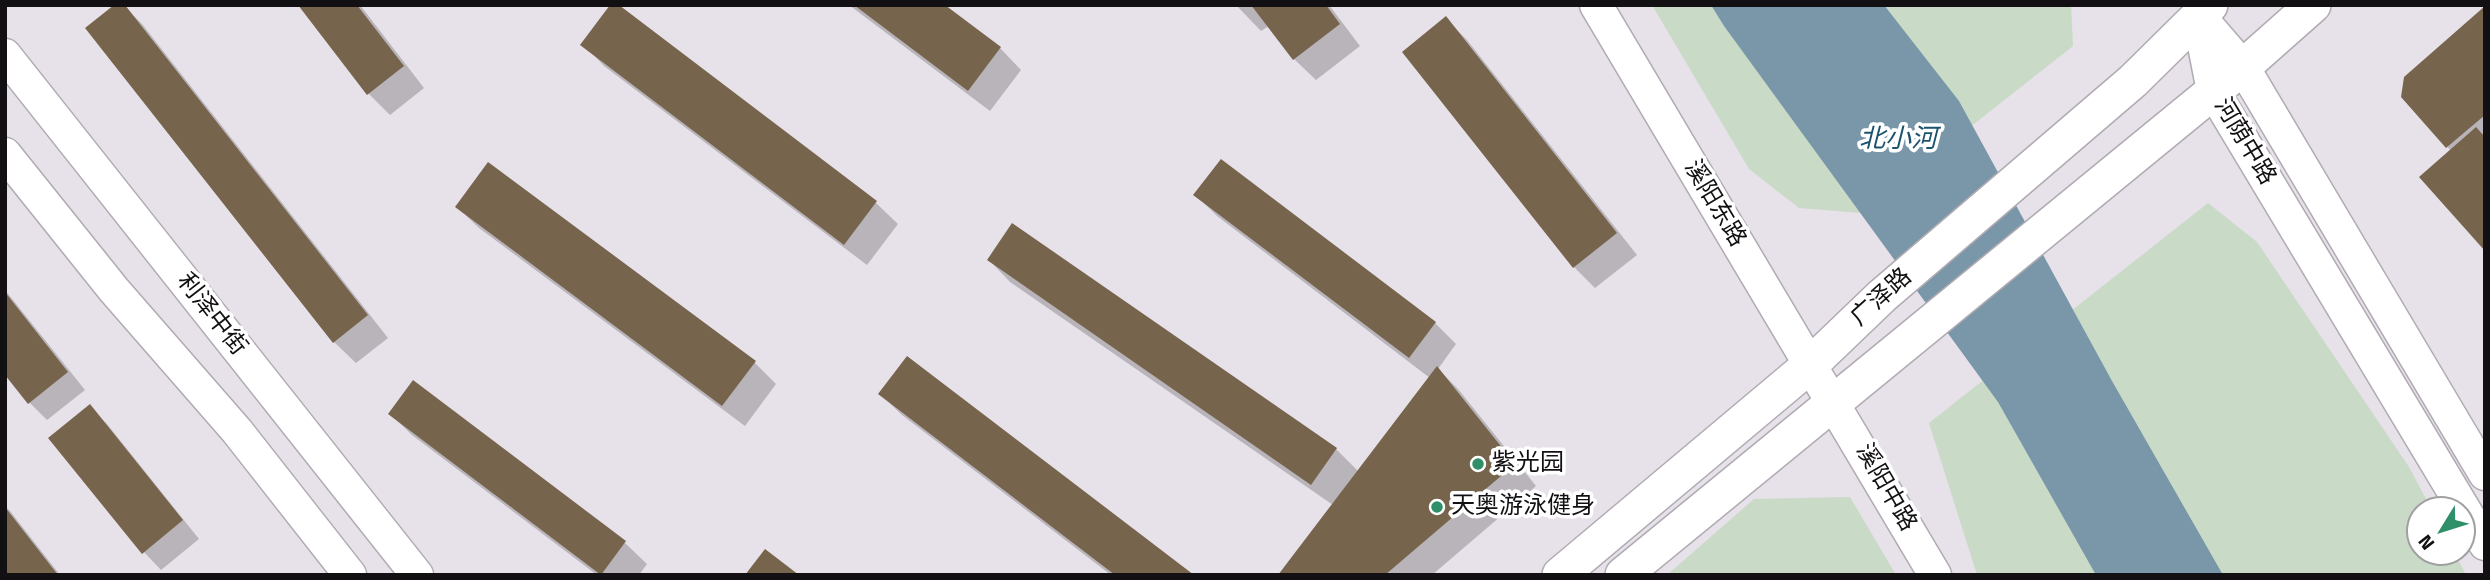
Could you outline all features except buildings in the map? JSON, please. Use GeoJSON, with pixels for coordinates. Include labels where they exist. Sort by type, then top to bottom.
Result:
{"type":"FeatureCollection","features":[{"type":"Feature","properties":{"kind":"main road","name":"广泽路"},"geometry":{"type":"LineString","coordinates":[[1623,575],[2213,92],[2313,5]]}},
{"type":"Feature","properties":{"kind":"main road","name":"广泽路"},"geometry":{"type":"LineString","coordinates":[[1560,575],[1809,366],[1882,296],[2133,81],[2200,9]]}},
{"type":"Feature","properties":{"kind":"street","name":"溪阳东路"},"geometry":{"type":"LineString","coordinates":[[1596,5],[1809,366],[1834,402]]}},
{"type":"Feature","properties":{"kind":"street","name":"河荫中路"},"geometry":{"type":"LineString","coordinates":[[2200,9],[2243,67],[2485,474]]}},
{"type":"Feature","properties":{"kind":"street","name":"河荫中路"},"geometry":{"type":"LineString","coordinates":[[2200,9],[2213,92],[2485,544]]}},
{"type":"Feature","properties":{"kind":"street","name":"利泽中街"},"geometry":{"type":"LineString","coordinates":[[5,55],[416,575]]}},
{"type":"Feature","properties":{"kind":"street"},"geometry":{"type":"LineString","coordinates":[[5,154],[114,290],[237,431],[350,575]]}},
{"type":"Feature","properties":{"kind":"street","name":"溪阳中路"},"geometry":{"type":"LineString","coordinates":[[1834,402],[1935,575]]}},
{"type":"Feature","properties":{"kind":"green space"},"geometry":{"type":"Polygon","coordinates":[[[1652,5],[2071,5],[2073,46],[1861,213],[1799,208],[1749,169],[1652,5]]]}},
{"type":"Feature","properties":{"kind":"green space"},"geometry":{"type":"Polygon","coordinates":[[[2208,203],[2257,242],[2409,467],[2425,496],[2406,496],[2406,566],[2461,566],[2466,575],[1977,575],[1929,423],[2208,203]]]}},
{"type":"Feature","properties":{"kind":"green space"},"geometry":{"type":"Polygon","coordinates":[[[1850,497],[1896,575],[1667,575],[1754,499],[1850,497]]]}},
{"type":"Feature","properties":{"kind":"water","name":"北小河"},"geometry":{"type":"Polygon","coordinates":[[[1711,5],[1884,5],[1959,101],[2112,381],[2223,575],[2096,575],[1998,402],[1711,5]]]}},
{"type":"Feature","properties":{"kind":"place","name":"紫光园"},"geometry":{"type":"Point","coordinates":[1478,464]}},
{"type":"Feature","properties":{"kind":"place","name":"天奥游泳健身"},"geometry":{"type":"Point","coordinates":[1437,507]}}]}
